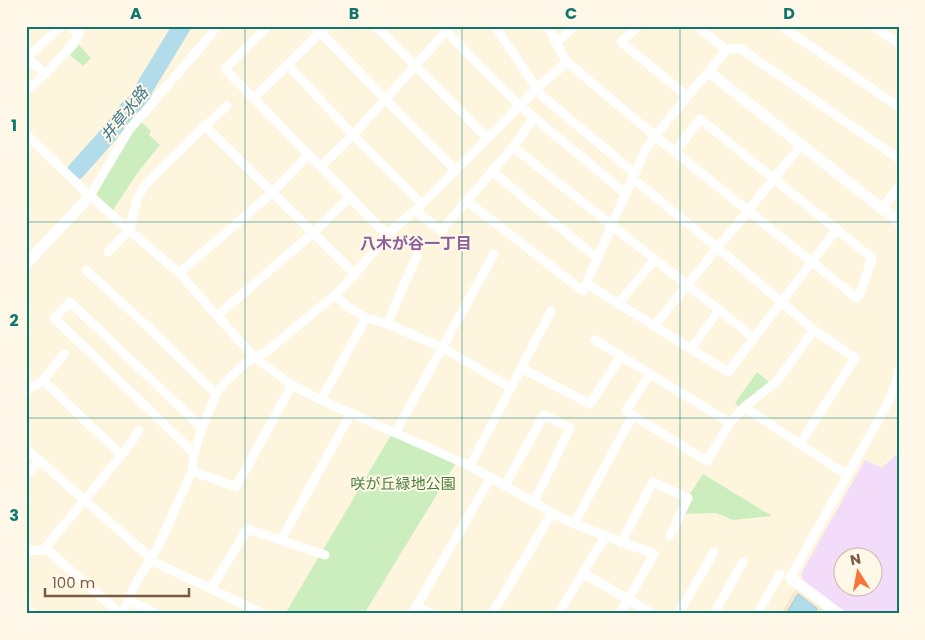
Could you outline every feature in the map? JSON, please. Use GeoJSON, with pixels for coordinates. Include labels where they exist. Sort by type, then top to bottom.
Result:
{"type":"FeatureCollection","features":[{"type":"Feature","properties":{"kind":"street"},"geometry":{"type":"LineString","coordinates":[[46,74],[27,57],[62,26]]}},
{"type":"Feature","properties":{"kind":"street"},"geometry":{"type":"LineString","coordinates":[[26,89],[30,88],[46,74],[80,31],[71,26]]}},
{"type":"Feature","properties":{"kind":"street"},"geometry":{"type":"LineString","coordinates":[[26,264],[90,196],[129,130],[210,36],[216,26]]}},
{"type":"Feature","properties":{"kind":"street"},"geometry":{"type":"LineString","coordinates":[[268,26],[225,69],[387,235]]}},
{"type":"Feature","properties":{"kind":"street"},"geometry":{"type":"LineString","coordinates":[[376,26],[487,138]]}},
{"type":"Feature","properties":{"kind":"street"},"geometry":{"type":"LineString","coordinates":[[495,26],[541,94],[814,330],[855,358],[800,444]]}},
{"type":"Feature","properties":{"kind":"street"},"geometry":{"type":"LineString","coordinates":[[547,26],[567,62],[655,136],[857,298],[872,258],[775,178],[700,119],[675,152]]}},
{"type":"Feature","properties":{"kind":"street"},"geometry":{"type":"LineString","coordinates":[[556,43],[575,26]]}},
{"type":"Feature","properties":{"kind":"street"},"geometry":{"type":"LineString","coordinates":[[638,26],[621,42],[687,96]]}},
{"type":"Feature","properties":{"kind":"street"},"geometry":{"type":"LineString","coordinates":[[697,26],[726,50]]}},
{"type":"Feature","properties":{"kind":"street"},"geometry":{"type":"LineString","coordinates":[[781,26],[899,107]]}},
{"type":"Feature","properties":{"kind":"street"},"geometry":{"type":"LineString","coordinates":[[873,26],[899,44]]}},
{"type":"Feature","properties":{"kind":"street"},"geometry":{"type":"LineString","coordinates":[[254,98],[321,28],[456,171]]}},
{"type":"Feature","properties":{"kind":"street"},"geometry":{"type":"LineString","coordinates":[[321,166],[386,99],[446,28],[520,106],[625,193]]}},
{"type":"Feature","properties":{"kind":"street"},"geometry":{"type":"LineString","coordinates":[[467,201],[583,291],[644,152],[687,96],[726,50],[740,48],[899,159]]}},
{"type":"Feature","properties":{"kind":"street"},"geometry":{"type":"LineString","coordinates":[[45,548],[122,614],[137,581],[151,559],[192,471],[194,453],[202,428],[216,394],[227,380],[254,357],[267,351],[335,295],[387,235],[456,171],[537,88],[567,62]]}},
{"type":"Feature","properties":{"kind":"street"},"geometry":{"type":"LineString","coordinates":[[288,64],[441,231],[513,146],[534,118]]}},
{"type":"Feature","properties":{"kind":"street"},"geometry":{"type":"LineString","coordinates":[[709,72],[899,222]]}},
{"type":"Feature","properties":{"kind":"street"},"geometry":{"type":"LineString","coordinates":[[108,252],[129,230],[138,197],[145,185],[227,106]]}},
{"type":"Feature","properties":{"kind":"street"},"geometry":{"type":"LineString","coordinates":[[205,126],[355,274]]}},
{"type":"Feature","properties":{"kind":"street"},"geometry":{"type":"LineString","coordinates":[[26,134],[90,196],[179,273],[254,357],[292,385],[351,414],[470,466],[574,524],[654,554],[620,614]]}},
{"type":"Feature","properties":{"kind":"street"},"geometry":{"type":"LineString","coordinates":[[654,326],[802,144]]}},
{"type":"Feature","properties":{"kind":"street"},"geometry":{"type":"LineString","coordinates":[[513,146],[754,338]]}},
{"type":"Feature","properties":{"kind":"street"},"geometry":{"type":"LineString","coordinates":[[179,273],[272,193],[309,154]]}},
{"type":"Feature","properties":{"kind":"street"},"geometry":{"type":"LineString","coordinates":[[492,171],[598,259]]}},
{"type":"Feature","properties":{"kind":"street"},"geometry":{"type":"LineString","coordinates":[[882,208],[899,187]]}},
{"type":"Feature","properties":{"kind":"street"},"geometry":{"type":"LineString","coordinates":[[218,315],[313,233],[350,197]]}},
{"type":"Feature","properties":{"kind":"street"},"geometry":{"type":"LineString","coordinates":[[587,284],[728,372],[837,229]]}},
{"type":"Feature","properties":{"kind":"street"},"geometry":{"type":"LineString","coordinates":[[395,433],[494,254]]}},
{"type":"Feature","properties":{"kind":"street"},"geometry":{"type":"LineString","coordinates":[[387,324],[417,255]]}},
{"type":"Feature","properties":{"kind":"street"},"geometry":{"type":"LineString","coordinates":[[618,304],[655,259]]}},
{"type":"Feature","properties":{"kind":"street"},"geometry":{"type":"LineString","coordinates":[[86,270],[147,326],[216,394]]}},
{"type":"Feature","properties":{"kind":"street"},"geometry":{"type":"LineString","coordinates":[[335,295],[348,307],[366,318],[387,324],[442,347],[511,388]]}},
{"type":"Feature","properties":{"kind":"street"},"geometry":{"type":"LineString","coordinates":[[194,453],[54,318],[70,302],[202,428]]}},
{"type":"Feature","properties":{"kind":"street"},"geometry":{"type":"LineString","coordinates":[[691,349],[720,310]]}},
{"type":"Feature","properties":{"kind":"street"},"geometry":{"type":"LineString","coordinates":[[470,466],[551,311]]}},
{"type":"Feature","properties":{"kind":"street"},"geometry":{"type":"LineString","coordinates":[[321,400],[366,318]]}},
{"type":"Feature","properties":{"kind":"street"},"geometry":{"type":"LineString","coordinates":[[650,374],[626,411],[707,461],[730,423],[744,407],[776,382],[814,330]]}},
{"type":"Feature","properties":{"kind":"street"},"geometry":{"type":"LineString","coordinates":[[595,340],[730,423]]}},
{"type":"Feature","properties":{"kind":"street"},"geometry":{"type":"LineString","coordinates":[[26,391],[43,380],[64,354]]}},
{"type":"Feature","properties":{"kind":"street"},"geometry":{"type":"LineString","coordinates":[[521,368],[590,404],[621,356]]}},
{"type":"Feature","properties":{"kind":"street"},"geometry":{"type":"LineString","coordinates":[[757,614],[785,576],[848,475],[889,401],[898,382],[899,370]]}},
{"type":"Feature","properties":{"kind":"street"},"geometry":{"type":"LineString","coordinates":[[43,380],[121,455]]}},
{"type":"Feature","properties":{"kind":"street"},"geometry":{"type":"LineString","coordinates":[[192,471],[236,487],[292,385]]}},
{"type":"Feature","properties":{"kind":"street"},"geometry":{"type":"LineString","coordinates":[[744,407],[848,475]]}},
{"type":"Feature","properties":{"kind":"street"},"geometry":{"type":"LineString","coordinates":[[281,540],[351,414]]}},
{"type":"Feature","properties":{"kind":"street"},"geometry":{"type":"LineString","coordinates":[[505,485],[544,414],[570,428],[534,502]]}},
{"type":"Feature","properties":{"kind":"street"},"geometry":{"type":"LineString","coordinates":[[574,524],[633,415]]}},
{"type":"Feature","properties":{"kind":"street"},"geometry":{"type":"LineString","coordinates":[[26,550],[42,551],[45,548],[139,431]]}},
{"type":"Feature","properties":{"kind":"street"},"geometry":{"type":"LineString","coordinates":[[26,448],[151,559],[264,614]]}},
{"type":"Feature","properties":{"kind":"street"},"geometry":{"type":"LineString","coordinates":[[26,475],[40,460]]}},
{"type":"Feature","properties":{"kind":"street"},"geometry":{"type":"LineString","coordinates":[[432,614],[414,610],[491,478]]}},
{"type":"Feature","properties":{"kind":"street"},"geometry":{"type":"LineString","coordinates":[[622,543],[653,482],[688,498],[670,536]]}},
{"type":"Feature","properties":{"kind":"street"},"geometry":{"type":"LineString","coordinates":[[492,614],[552,513]]}},
{"type":"Feature","properties":{"kind":"street"},"geometry":{"type":"LineString","coordinates":[[211,589],[246,529],[324,555]]}},
{"type":"Feature","properties":{"kind":"street"},"geometry":{"type":"LineString","coordinates":[[558,614],[605,537]]}},
{"type":"Feature","properties":{"kind":"street"},"geometry":{"type":"LineString","coordinates":[[678,614],[714,552]]}},
{"type":"Feature","properties":{"kind":"street"},"geometry":{"type":"LineString","coordinates":[[714,614],[743,562]]}},
{"type":"Feature","properties":{"kind":"street"},"geometry":{"type":"LineString","coordinates":[[583,573],[653,614]]}},
{"type":"Feature","properties":{"kind":"street"},"geometry":{"type":"LineString","coordinates":[[785,576],[831,612]]}},
{"type":"Feature","properties":{"kind":"street"},"geometry":{"type":"LineString","coordinates":[[128,600],[158,614]]}},
{"type":"Feature","properties":{"kind":"street"},"geometry":{"type":"LineString","coordinates":[[26,609],[32,614]]}},
{"type":"Feature","properties":{"kind":"shaded area"},"geometry":{"type":"Polygon","coordinates":[[[899,452],[899,614],[847,614],[802,579],[802,572],[865,460],[882,468],[899,452]]]}},
{"type":"Feature","properties":{"kind":"shaded area"},"geometry":{"type":"Polygon","coordinates":[[[796,588],[831,614],[781,614],[796,588]]]}},
{"type":"Feature","properties":{"kind":"green space"},"geometry":{"type":"Polygon","coordinates":[[[79,45],[91,58],[83,66],[70,55],[79,45]]]}},
{"type":"Feature","properties":{"kind":"green space"},"geometry":{"type":"Polygon","coordinates":[[[141,122],[151,131],[149,135],[160,145],[138,172],[113,210],[95,193],[130,135],[141,122]]]}},
{"type":"Feature","properties":{"kind":"green space"},"geometry":{"type":"Polygon","coordinates":[[[757,372],[769,382],[739,407],[735,403],[757,372]]]}},
{"type":"Feature","properties":{"kind":"green space","name":"咲が丘緑地公園"},"geometry":{"type":"Polygon","coordinates":[[[391,435],[456,463],[364,614],[285,614],[391,435]]]}},
{"type":"Feature","properties":{"kind":"green space"},"geometry":{"type":"Polygon","coordinates":[[[703,474],[772,516],[733,520],[716,513],[684,514],[689,495],[703,474]]]}},
{"type":"Feature","properties":{"kind":"water"},"geometry":{"type":"Polygon","coordinates":[[[798,594],[817,609],[814,614],[786,614],[798,594]]]}},
{"type":"Feature","properties":{"kind":"waterway","name":"井草水路"},"geometry":{"type":"LineString","coordinates":[[76,171],[129,108],[140,99],[145,87],[182,26]]}},
{"type":"Feature","properties":{"kind":"district","name":"八木が谷一丁目"},"geometry":{"type":"Point","coordinates":[416,243]}}]}
